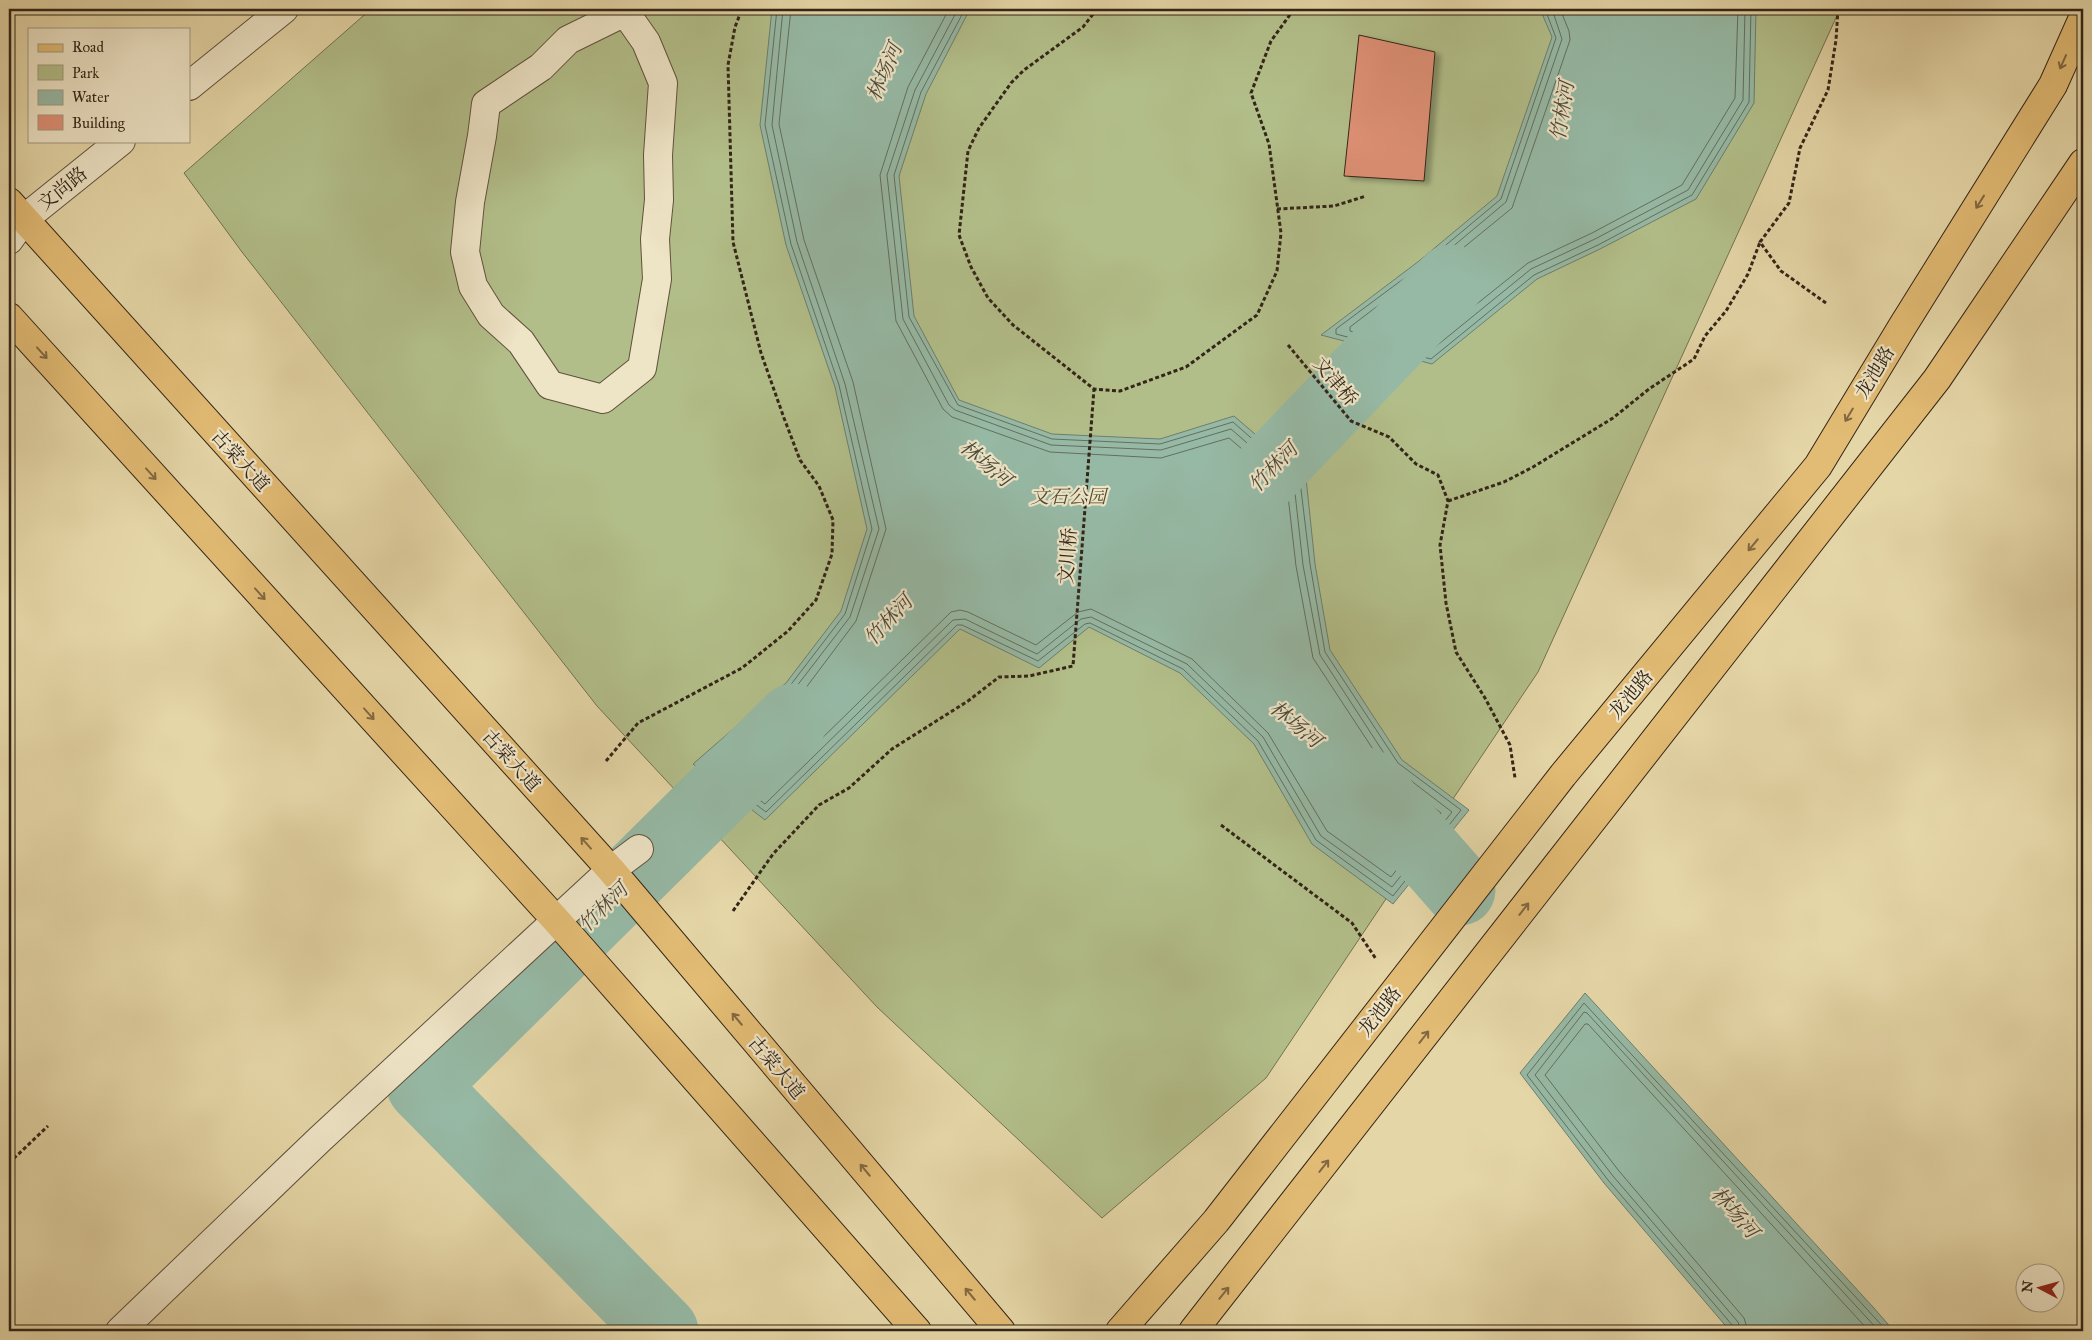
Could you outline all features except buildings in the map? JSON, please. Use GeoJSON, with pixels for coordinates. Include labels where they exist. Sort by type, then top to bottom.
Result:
{"type":"FeatureCollection","features":[{"type":"Feature","properties":{"kind":"main road","name":"龙池路"},"geometry":{"type":"LineString","coordinates":[[1120,1331],[1216,1221],[1564,774],[1818,466],[2053,85],[2083,18]]}},
{"type":"Feature","properties":{"kind":"main road"},"geometry":{"type":"LineString","coordinates":[[1193,1331],[1937,379],[2083,163]]}},
{"type":"Feature","properties":{"kind":"main road","name":"古棠大道"},"geometry":{"type":"LineString","coordinates":[[14,220],[611,870],[1001,1331]]}},
{"type":"Feature","properties":{"kind":"main road"},"geometry":{"type":"LineString","coordinates":[[9,317],[556,920],[917,1331]]}},
{"type":"Feature","properties":{"kind":"street"},"geometry":{"type":"LineString","coordinates":[[190,85],[284,9]]}},
{"type":"Feature","properties":{"kind":"street"},"geometry":{"type":"LineString","coordinates":[[624,11],[646,42],[663,83],[658,155],[659,200],[655,239],[657,278],[642,368],[603,400],[550,385],[521,342],[491,315],[473,286],[465,252],[470,202],[486,104],[541,67],[568,40],[624,11]]}},
{"type":"Feature","properties":{"kind":"street","name":"文尚路"},"geometry":{"type":"LineString","coordinates":[[14,220],[119,142]]}},
{"type":"Feature","properties":{"kind":"street"},"geometry":{"type":"LineString","coordinates":[[120,1331],[320,1139],[611,870],[639,849]]}},
{"type":"Feature","properties":{"kind":"path"},"geometry":{"type":"LineString","coordinates":[[606,760],[638,723],[742,668],[788,631],[816,600],[832,554],[833,520],[819,486],[800,460],[784,418],[761,353],[733,242],[728,65],[734,27],[742,9]]}},
{"type":"Feature","properties":{"kind":"path"},"geometry":{"type":"LineString","coordinates":[[1097,9],[1083,27],[1024,70],[1011,83],[979,128],[968,151],[959,235],[971,266],[988,298],[1013,325],[1094,389],[1120,391],[1186,367],[1257,315],[1277,271],[1281,233],[1269,144],[1251,93],[1271,41],[1294,9]]}},
{"type":"Feature","properties":{"kind":"path"},"geometry":{"type":"LineString","coordinates":[[1516,783],[1510,745],[1485,698],[1456,652],[1446,603],[1440,545],[1448,501],[1504,482],[1533,467],[1613,418],[1649,389],[1694,359],[1705,336],[1726,311],[1748,274],[1760,242],[1789,203],[1800,148],[1828,90],[1836,40],[1838,9]]}},
{"type":"Feature","properties":{"kind":"path"},"geometry":{"type":"LineString","coordinates":[[1277,209],[1334,206],[1366,196]]}},
{"type":"Feature","properties":{"kind":"path"},"geometry":{"type":"LineString","coordinates":[[1760,242],[1781,271],[1826,304]]}},
{"type":"Feature","properties":{"kind":"path","name":"文津桥"},"geometry":{"type":"LineString","coordinates":[[1288,345],[1351,421],[1389,437],[1416,464],[1438,476],[1448,501]]}},
{"type":"Feature","properties":{"kind":"path","name":"文川桥"},"geometry":{"type":"LineString","coordinates":[[733,911],[773,854],[818,805],[849,788],[892,749],[968,701],[999,677],[1029,676],[1073,666],[1094,389]]}},
{"type":"Feature","properties":{"kind":"path"},"geometry":{"type":"LineString","coordinates":[[1221,825],[1352,923],[1381,966]]}},
{"type":"Feature","properties":{"kind":"path"},"geometry":{"type":"LineString","coordinates":[[9,1163],[48,1126]]}},
{"type":"Feature","properties":{"kind":"green space","name":"文石公园"},"geometry":{"type":"Polygon","coordinates":[[[371,9],[1840,9],[1538,672],[1266,1078],[1102,1218],[877,1007],[597,706],[242,252],[184,173],[371,9]]]}},
{"type":"Feature","properties":{"kind":"water"},"geometry":{"type":"Polygon","coordinates":[[[772,9],[970,9],[926,94],[899,176],[914,316],[959,400],[1052,434],[1160,439],[1234,416],[1306,478],[1315,564],[1330,650],[1402,760],[1469,810],[1393,904],[1312,844],[1254,744],[1180,673],[1089,627],[1039,668],[960,629],[765,820],[693,764],[786,683],[841,611],[867,529],[835,387],[786,245],[760,125],[772,9]]]}},
{"type":"Feature","properties":{"kind":"water"},"geometry":{"type":"Polygon","coordinates":[[[1540,9],[1756,9],[1754,103],[1696,199],[1600,249],[1537,279],[1432,364],[1321,335],[1419,261],[1497,196],[1552,37],[1540,9]]]}},
{"type":"Feature","properties":{"kind":"water"},"geometry":{"type":"Polygon","coordinates":[[[1585,993],[1894,1331],[1730,1331],[1604,1183],[1520,1073],[1585,993]]]}},
{"type":"Feature","properties":{"kind":"waterway","name":"竹林河"},"geometry":{"type":"LineString","coordinates":[[1200,503],[1243,498],[1451,280]]}},
{"type":"Feature","properties":{"kind":"waterway","name":"竹林河"},"geometry":{"type":"LineString","coordinates":[[663,1331],[422,1086],[793,719]]}},
{"type":"Feature","properties":{"kind":"waterway","name":"林场河"},"geometry":{"type":"LineString","coordinates":[[1366,783],[1460,890]]}}]}
